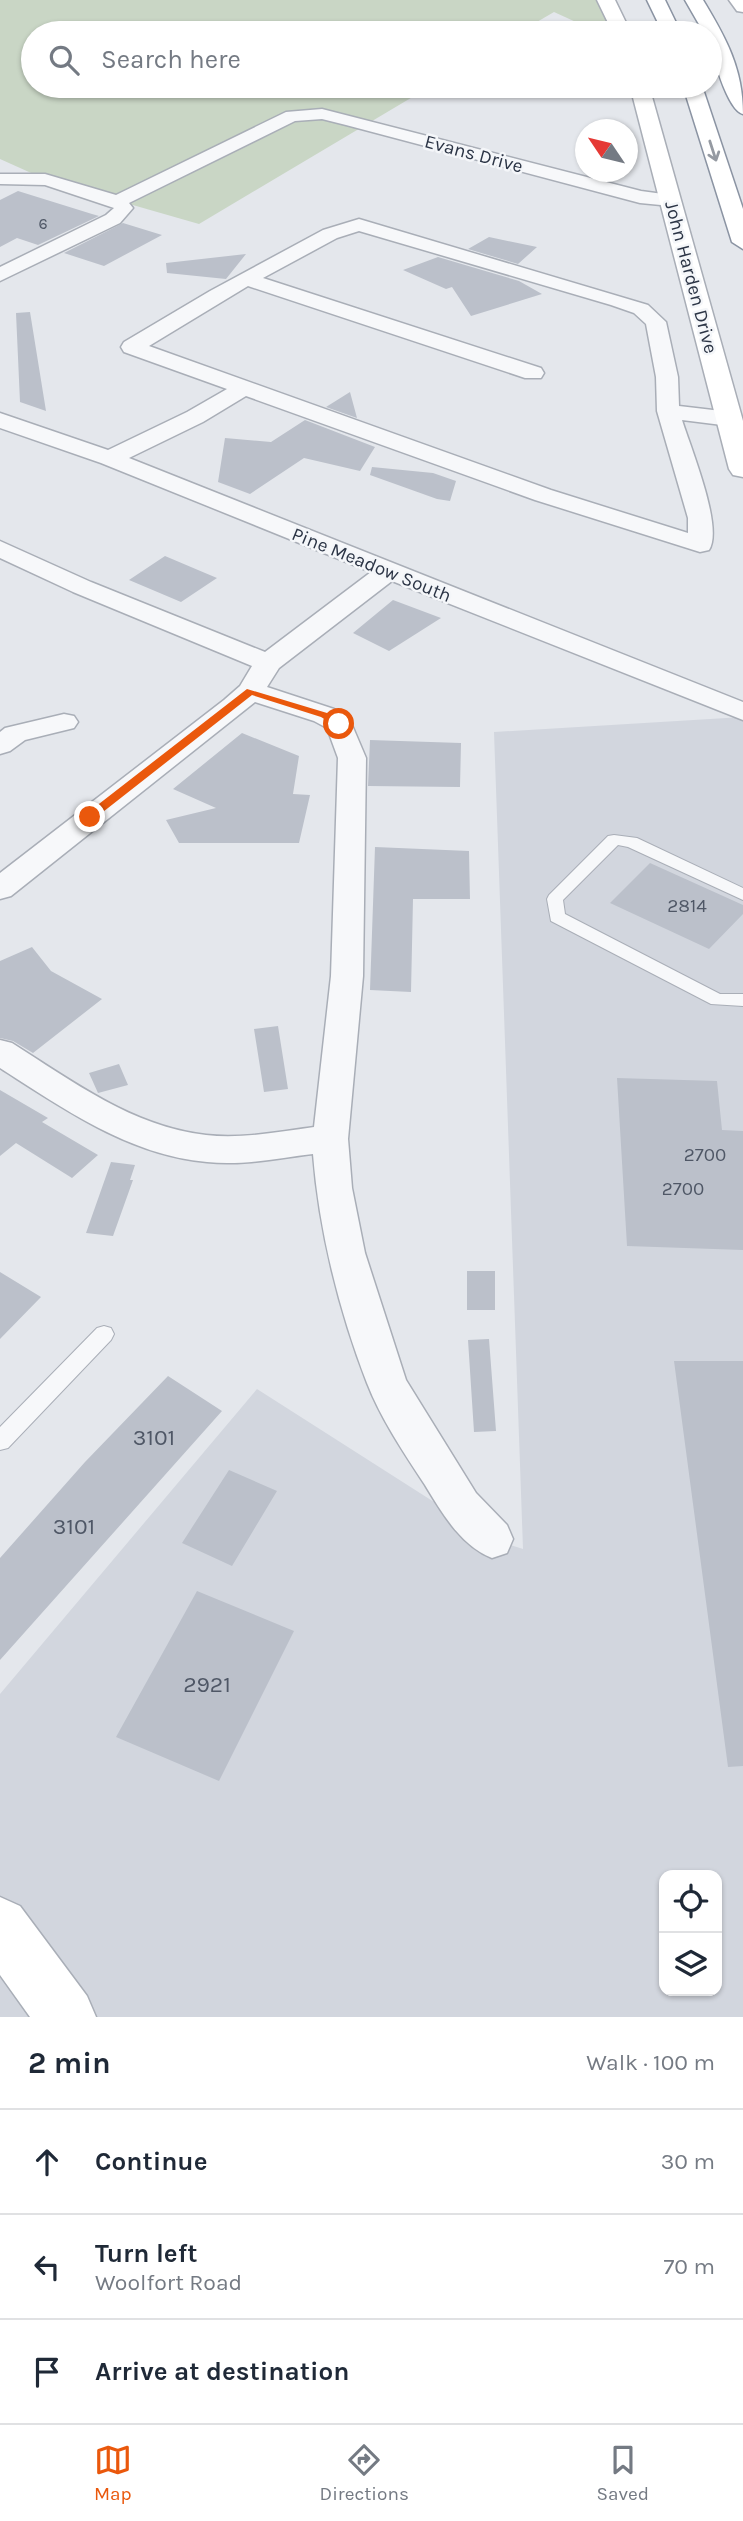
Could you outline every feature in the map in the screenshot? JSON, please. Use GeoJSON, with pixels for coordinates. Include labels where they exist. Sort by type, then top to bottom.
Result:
{"type":"FeatureCollection","features":[{"type":"Feature","properties":{"kind":"main road"},"geometry":{"type":"LineString","coordinates":[[606,0],[616,21]]}},
{"type":"Feature","properties":{"kind":"main road"},"geometry":{"type":"LineString","coordinates":[[656,0],[666,21]]}},
{"type":"Feature","properties":{"kind":"main road"},"geometry":{"type":"LineString","coordinates":[[694,0],[707,21]]}},
{"type":"Feature","properties":{"kind":"main road"},"geometry":{"type":"LineString","coordinates":[[738,0],[743,7]]}},
{"type":"Feature","properties":{"kind":"main road"},"geometry":{"type":"LineString","coordinates":[[722,55],[743,108]]}},
{"type":"Feature","properties":{"kind":"main road","name":"John Harden Drive"},"geometry":{"type":"LineString","coordinates":[[642,98],[743,469]]}},
{"type":"Feature","properties":{"kind":"main road"},"geometry":{"type":"LineString","coordinates":[[696,98],[743,242]]}},
{"type":"Feature","properties":{"kind":"main road"},"geometry":{"type":"LineString","coordinates":[[0,1926],[66,2017]]}},
{"type":"Feature","properties":{"kind":"street","name":"Evans Drive"},"geometry":{"type":"LineString","coordinates":[[118,201],[277,121],[292,116],[322,114],[640,197],[671,200]]}},
{"type":"Feature","properties":{"kind":"street"},"geometry":{"type":"LineString","coordinates":[[0,179],[18,176],[50,181],[118,201],[124,208],[113,219],[0,275]]}},
{"type":"Feature","properties":{"kind":"street"},"geometry":{"type":"LineString","coordinates":[[359,225],[618,301],[641,309],[656,322],[667,377],[668,411],[700,518],[700,545],[542,495],[242,389],[132,347],[206,302],[330,234],[359,225]]}},
{"type":"Feature","properties":{"kind":"street"},"geometry":{"type":"LineString","coordinates":[[249,280],[533,373]]}},
{"type":"Feature","properties":{"kind":"street"},"geometry":{"type":"LineString","coordinates":[[109,458],[195,418],[242,389]]}},
{"type":"Feature","properties":{"kind":"street"},"geometry":{"type":"LineString","coordinates":[[668,411],[730,419]]}},
{"type":"Feature","properties":{"kind":"street","name":"Pine Meadow South"},"geometry":{"type":"LineString","coordinates":[[0,420],[109,458],[743,712]]}},
{"type":"Feature","properties":{"kind":"street"},"geometry":{"type":"LineString","coordinates":[[0,548],[260,677],[339,724],[352,758],[346,976],[330,1139],[334,1188],[346,1253],[387,1383],[414,1433],[461,1506],[492,1539]]}},
{"type":"Feature","properties":{"kind":"street"},"geometry":{"type":"LineString","coordinates":[[0,889],[389,571]]}},
{"type":"Feature","properties":{"kind":"street"},"geometry":{"type":"LineString","coordinates":[[0,745],[15,734],[64,722]]}},
{"type":"Feature","properties":{"kind":"street"},"geometry":{"type":"LineString","coordinates":[[0,1052],[106,1118],[175,1144],[210,1149],[330,1139]]}},
{"type":"Feature","properties":{"kind":"lane"},"geometry":{"type":"LineString","coordinates":[[743,895],[631,842],[614,840],[555,899],[557,917],[717,1000],[743,1000]]}},
{"type":"Feature","properties":{"kind":"lane"},"geometry":{"type":"LineString","coordinates":[[0,1441],[104,1334]]}},
{"type":"Feature","properties":{"kind":"shaded area"},"geometry":{"type":"Polygon","coordinates":[[[743,717],[743,2017],[0,2017],[0,1694],[257,1389],[492,1539],[523,1549],[494,732],[743,717]]]}},
{"type":"Feature","properties":{"kind":"green space"},"geometry":{"type":"Polygon","coordinates":[[[0,0],[599,0],[608,21],[574,21],[554,12],[539,21],[21,21],[21,98],[411,98],[199,224],[49,181],[0,159],[0,0]]]}},
{"type":"Feature","properties":{"kind":"building"},"geometry":{"type":"Polygon","coordinates":[[[18,191],[99,216],[38,245],[17,238],[0,247],[0,200],[18,191]]]}},
{"type":"Feature","properties":{"kind":"building"},"geometry":{"type":"Polygon","coordinates":[[[123,223],[162,235],[104,266],[64,253],[123,223]]]}},
{"type":"Feature","properties":{"kind":"building"},"geometry":{"type":"Polygon","coordinates":[[[489,237],[537,247],[518,264],[468,249],[489,237]]]}},
{"type":"Feature","properties":{"kind":"building"},"geometry":{"type":"Polygon","coordinates":[[[246,254],[226,279],[167,273],[166,263],[246,254]]]}},
{"type":"Feature","properties":{"kind":"building"},"geometry":{"type":"Polygon","coordinates":[[[438,257],[519,281],[542,294],[471,316],[452,287],[446,289],[403,270],[438,257]]]}},
{"type":"Feature","properties":{"kind":"building"},"geometry":{"type":"Polygon","coordinates":[[[30,312],[46,411],[20,402],[16,313],[30,312]]]}},
{"type":"Feature","properties":{"kind":"building"},"geometry":{"type":"Polygon","coordinates":[[[350,392],[357,418],[326,407],[350,392]]]}},
{"type":"Feature","properties":{"kind":"building"},"geometry":{"type":"Polygon","coordinates":[[[305,420],[375,447],[360,471],[304,458],[250,494],[218,482],[225,438],[271,442],[305,420]]]}},
{"type":"Feature","properties":{"kind":"building"},"geometry":{"type":"Polygon","coordinates":[[[372,467],[433,473],[456,481],[450,501],[437,499],[370,475],[372,467]]]}},
{"type":"Feature","properties":{"kind":"building"},"geometry":{"type":"Polygon","coordinates":[[[165,556],[217,578],[181,602],[129,580],[165,556]]]}},
{"type":"Feature","properties":{"kind":"building"},"geometry":{"type":"Polygon","coordinates":[[[393,600],[441,618],[389,651],[353,633],[393,600]]]}},
{"type":"Feature","properties":{"kind":"building"},"geometry":{"type":"Polygon","coordinates":[[[242,733],[299,756],[293,794],[310,795],[299,843],[179,843],[166,820],[216,808],[173,789],[242,733]]]}},
{"type":"Feature","properties":{"kind":"building"},"geometry":{"type":"Polygon","coordinates":[[[370,740],[461,743],[460,787],[368,786],[370,740]]]}},
{"type":"Feature","properties":{"kind":"building"},"geometry":{"type":"Polygon","coordinates":[[[375,847],[469,851],[470,899],[413,899],[411,992],[370,990],[375,847]]]}},
{"type":"Feature","properties":{"kind":"building"},"geometry":{"type":"Polygon","coordinates":[[[650,863],[743,905],[743,914],[709,949],[610,903],[650,863]]]}},
{"type":"Feature","properties":{"kind":"building"},"geometry":{"type":"Polygon","coordinates":[[[32,947],[51,971],[102,999],[33,1053],[13,1041],[0,1038],[0,961],[32,947]]]}},
{"type":"Feature","properties":{"kind":"building"},"geometry":{"type":"Polygon","coordinates":[[[278,1026],[288,1089],[264,1092],[254,1029],[278,1026]]]}},
{"type":"Feature","properties":{"kind":"building"},"geometry":{"type":"Polygon","coordinates":[[[119,1064],[128,1085],[98,1093],[89,1073],[119,1064]]]}},
{"type":"Feature","properties":{"kind":"building"},"geometry":{"type":"Polygon","coordinates":[[[617,1078],[717,1081],[722,1130],[743,1131],[743,1250],[627,1246],[617,1078]]]}},
{"type":"Feature","properties":{"kind":"building"},"geometry":{"type":"Polygon","coordinates":[[[0,1090],[48,1118],[42,1122],[98,1155],[72,1178],[16,1143],[0,1156],[0,1090]]]}},
{"type":"Feature","properties":{"kind":"building"},"geometry":{"type":"Polygon","coordinates":[[[111,1162],[135,1165],[130,1180],[133,1180],[113,1236],[86,1233],[111,1162]]]}},
{"type":"Feature","properties":{"kind":"building"},"geometry":{"type":"Polygon","coordinates":[[[467,1271],[495,1271],[495,1310],[467,1310],[467,1271]]]}},
{"type":"Feature","properties":{"kind":"building"},"geometry":{"type":"Polygon","coordinates":[[[0,1272],[41,1297],[0,1339],[0,1272]]]}},
{"type":"Feature","properties":{"kind":"building"},"geometry":{"type":"Polygon","coordinates":[[[489,1339],[496,1431],[474,1432],[468,1340],[489,1339]]]}},
{"type":"Feature","properties":{"kind":"building"},"geometry":{"type":"Polygon","coordinates":[[[674,1361],[743,1361],[743,1766],[728,1767],[674,1361]]]}},
{"type":"Feature","properties":{"kind":"building"},"geometry":{"type":"Polygon","coordinates":[[[168,1376],[222,1411],[0,1660],[0,1558],[85,1462],[168,1376]]]}},
{"type":"Feature","properties":{"kind":"building"},"geometry":{"type":"Polygon","coordinates":[[[229,1470],[277,1491],[232,1566],[182,1543],[229,1470]]]}},
{"type":"Feature","properties":{"kind":"building"},"geometry":{"type":"Polygon","coordinates":[[[197,1591],[294,1631],[219,1781],[116,1737],[197,1591]]]}},
{"type":"Feature","properties":{"kind":"route"},"geometry":{"type":"LineString","coordinates":[[90,817],[251,691],[324,715],[339,724]]}}]}
